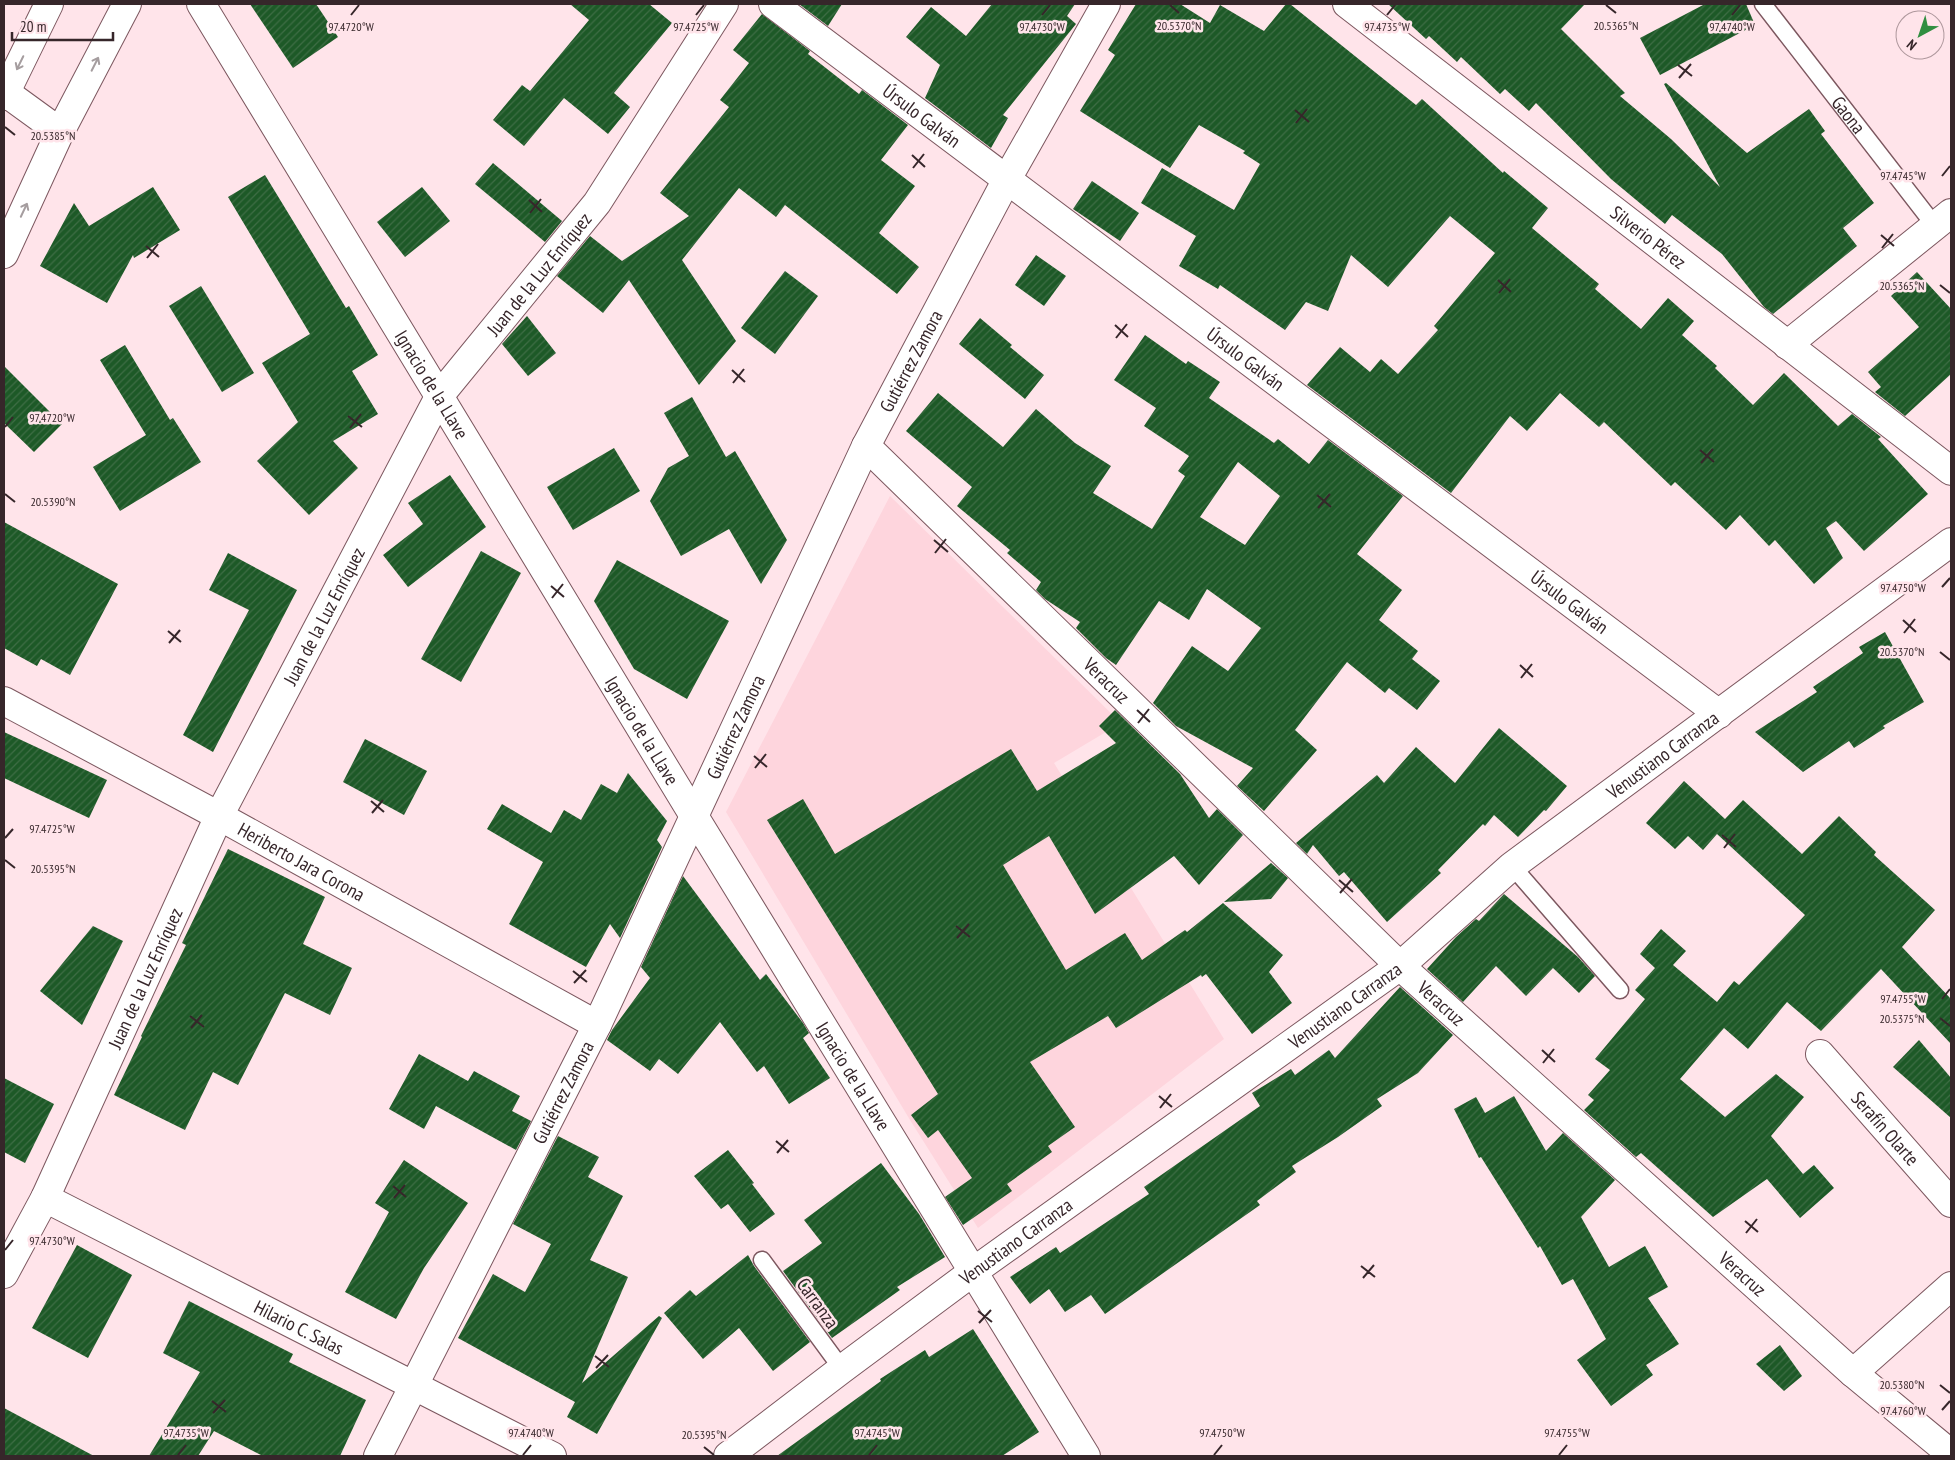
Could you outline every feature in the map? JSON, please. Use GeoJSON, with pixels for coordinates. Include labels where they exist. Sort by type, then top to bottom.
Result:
{"type":"FeatureCollection","features":[{"type":"Feature","properties":{"kind":"street"},"geometry":{"type":"LineString","coordinates":[[49,4],[5,94],[60,132]]}},
{"type":"Feature","properties":{"kind":"street"},"geometry":{"type":"LineString","coordinates":[[4,254],[60,132],[126,4]]}},
{"type":"Feature","properties":{"kind":"street","name":"Ignacio de la Llave"},"geometry":{"type":"LineString","coordinates":[[201,4],[440,394],[694,816],[1086,1456]]}},
{"type":"Feature","properties":{"kind":"street","name":"Juan de la Luz Enríquez"},"geometry":{"type":"LineString","coordinates":[[4,1274],[45,1198],[219,816],[440,394],[597,204],[724,4]]}},
{"type":"Feature","properties":{"kind":"street","name":"Úrsulo Galván"},"geometry":{"type":"LineString","coordinates":[[773,4],[1719,714]]}},
{"type":"Feature","properties":{"kind":"street","name":"Gutiérrez Zamora"},"geometry":{"type":"LineString","coordinates":[[378,1456],[597,1025],[866,446],[1007,179],[1106,4]]}},
{"type":"Feature","properties":{"kind":"street","name":"Silverio Pérez"},"geometry":{"type":"LineString","coordinates":[[1347,4],[1951,471]]}},
{"type":"Feature","properties":{"kind":"street","name":"Gaona"},"geometry":{"type":"LineString","coordinates":[[1787,344],[1943,219]]}},
{"type":"Feature","properties":{"kind":"street","name":"Veracruz"},"geometry":{"type":"LineString","coordinates":[[866,446],[1400,966],[1853,1373],[1951,1454]]}},
{"type":"Feature","properties":{"kind":"street","name":"Venustiano Carranza"},"geometry":{"type":"LineString","coordinates":[[728,1456],[974,1272],[1400,966],[1512,866],[1951,542]]}},
{"type":"Feature","properties":{"kind":"street","name":"Heriberto Jara Corona"},"geometry":{"type":"LineString","coordinates":[[4,701],[219,816],[597,1025]]}},
{"type":"Feature","properties":{"kind":"street","name":"Serafín Olarte"},"geometry":{"type":"LineString","coordinates":[[1820,1054],[1951,1203]]}},
{"type":"Feature","properties":{"kind":"street","name":"Hilario C. Salas"},"geometry":{"type":"LineString","coordinates":[[45,1198],[552,1456]]}},
{"type":"Feature","properties":{"kind":"street"},"geometry":{"type":"LineString","coordinates":[[1853,1373],[1951,1286]]}},
{"type":"Feature","properties":{"kind":"lane","name":"Gaona"},"geometry":{"type":"LineString","coordinates":[[1763,4],[1943,219]]}},
{"type":"Feature","properties":{"kind":"lane"},"geometry":{"type":"LineString","coordinates":[[1512,866],[1620,990]]}},
{"type":"Feature","properties":{"kind":"lane","name":"Carranza"},"geometry":{"type":"LineString","coordinates":[[762,1260],[842,1369]]}},
{"type":"Feature","properties":{"kind":"shaded area"},"geometry":{"type":"Polygon","coordinates":[[[890,496],[1121,723],[1054,763],[1224,1039],[978,1228],[910,1120],[726,812],[890,496]]]}},
{"type":"Feature","properties":{"kind":"building"},"geometry":{"type":"Polygon","coordinates":[[[250,4],[316,4],[338,37],[293,68],[250,4]]]}},
{"type":"Feature","properties":{"kind":"building"},"geometry":{"type":"Polygon","coordinates":[[[570,4],[649,4],[672,23],[614,93],[630,107],[608,134],[564,98],[524,146],[493,120],[522,85],[530,91],[589,20],[570,4]]]}},
{"type":"Feature","properties":{"kind":"building"},"geometry":{"type":"Polygon","coordinates":[[[799,4],[842,4],[828,26],[799,4]]]}},
{"type":"Feature","properties":{"kind":"building"},"geometry":{"type":"Polygon","coordinates":[[[992,4],[1075,4],[1067,16],[1076,24],[1003,115],[1008,118],[991,148],[925,98],[940,65],[906,37],[931,7],[966,36],[992,4]]]}},
{"type":"Feature","properties":{"kind":"building"},"geometry":{"type":"Polygon","coordinates":[[[1136,4],[1180,4],[1210,23],[1220,5],[1264,31],[1286,4],[1290,4],[1416,105],[1422,99],[1503,173],[1504,171],[1548,208],[1532,228],[1599,284],[1595,289],[1641,329],[1668,298],[1694,321],[1682,335],[1717,366],[1715,368],[1753,405],[1784,373],[1838,426],[1852,414],[1881,437],[1878,439],[1928,494],[1864,551],[1836,521],[1826,528],[1843,558],[1814,584],[1775,540],[1769,546],[1740,515],[1726,530],[1675,482],[1671,486],[1604,422],[1599,427],[1560,393],[1527,431],[1510,416],[1451,493],[1307,385],[1340,347],[1370,372],[1381,359],[1398,374],[1438,330],[1434,326],[1495,253],[1450,216],[1388,287],[1351,255],[1328,311],[1306,302],[1285,330],[1220,285],[1218,289],[1179,266],[1196,236],[1141,203],[1162,168],[1234,210],[1260,164],[1243,153],[1245,151],[1199,125],[1170,168],[1080,111],[1115,55],[1108,50],[1136,4]]]}},
{"type":"Feature","properties":{"kind":"building"},"geometry":{"type":"Polygon","coordinates":[[[1388,4],[1585,4],[1561,29],[1625,93],[1620,96],[1671,139],[1720,187],[1664,84],[1666,83],[1747,153],[1809,109],[1825,131],[1821,134],[1874,203],[1843,228],[1857,246],[1773,314],[1764,307],[1722,254],[1672,215],[1665,224],[1611,179],[1536,103],[1529,111],[1505,89],[1500,94],[1461,57],[1457,62],[1429,36],[1426,39],[1388,4]]]}},
{"type":"Feature","properties":{"kind":"building"},"geometry":{"type":"Polygon","coordinates":[[[1705,4],[1746,4],[1755,25],[1660,75],[1640,38],[1705,4]]]}},
{"type":"Feature","properties":{"kind":"building"},"geometry":{"type":"Polygon","coordinates":[[[762,14],[810,51],[808,54],[859,94],[862,90],[908,125],[881,160],[915,186],[879,233],[919,267],[897,294],[785,205],[776,217],[739,188],[682,260],[736,341],[699,385],[629,280],[603,313],[557,276],[590,236],[622,261],[689,216],[660,193],[729,107],[720,100],[749,63],[733,50],[762,14]]]}},
{"type":"Feature","properties":{"kind":"building"},"geometry":{"type":"Polygon","coordinates":[[[493,163],[562,221],[545,242],[475,184],[493,163]]]}},
{"type":"Feature","properties":{"kind":"building"},"geometry":{"type":"Polygon","coordinates":[[[265,175],[346,308],[349,306],[378,355],[352,371],[378,414],[333,441],[358,468],[309,515],[257,461],[298,422],[262,363],[310,334],[228,197],[265,175]]]}},
{"type":"Feature","properties":{"kind":"building"},"geometry":{"type":"Polygon","coordinates":[[[1092,181],[1139,213],[1120,241],[1073,209],[1092,181]]]}},
{"type":"Feature","properties":{"kind":"building"},"geometry":{"type":"Polygon","coordinates":[[[153,187],[180,230],[134,258],[133,255],[107,303],[40,266],[74,203],[89,226],[153,187]]]}},
{"type":"Feature","properties":{"kind":"building"},"geometry":{"type":"Polygon","coordinates":[[[422,187],[450,221],[405,257],[377,222],[422,187]]]}},
{"type":"Feature","properties":{"kind":"building"},"geometry":{"type":"Polygon","coordinates":[[[1036,255],[1066,276],[1044,306],[1015,285],[1036,255]]]}},
{"type":"Feature","properties":{"kind":"building"},"geometry":{"type":"Polygon","coordinates":[[[785,271],[818,296],[775,354],[741,328],[785,271]]]}},
{"type":"Feature","properties":{"kind":"building"},"geometry":{"type":"Polygon","coordinates":[[[1917,272],[1951,309],[1951,374],[1905,416],[1875,392],[1881,387],[1868,372],[1919,327],[1891,296],[1917,272]]]}},
{"type":"Feature","properties":{"kind":"building"},"geometry":{"type":"Polygon","coordinates":[[[201,286],[254,373],[222,392],[169,306],[201,286]]]}},
{"type":"Feature","properties":{"kind":"building"},"geometry":{"type":"Polygon","coordinates":[[[527,316],[556,353],[528,376],[502,344],[527,316]]]}},
{"type":"Feature","properties":{"kind":"building"},"geometry":{"type":"Polygon","coordinates":[[[980,318],[1012,345],[1010,347],[1044,375],[1025,399],[959,344],[980,318]]]}},
{"type":"Feature","properties":{"kind":"building"},"geometry":{"type":"Polygon","coordinates":[[[1145,335],[1186,364],[1188,361],[1220,382],[1209,398],[1274,443],[1278,439],[1309,464],[1328,440],[1403,496],[1357,554],[1402,590],[1379,620],[1418,651],[1412,659],[1440,681],[1417,710],[1389,688],[1385,693],[1347,662],[1295,730],[1317,750],[1264,811],[1237,786],[1253,768],[1176,726],[1153,703],[1192,646],[1228,671],[1261,628],[1207,589],[1189,620],[1159,601],[1116,665],[1106,658],[1076,628],[1080,622],[1045,599],[1036,590],[1041,582],[1007,553],[1010,550],[957,506],[972,487],[906,431],[938,393],[1003,447],[1036,409],[1075,443],[1111,466],[1093,493],[1152,529],[1185,476],[1178,471],[1189,456],[1144,426],[1156,408],[1114,380],[1145,335]],[[1238,462],[1200,517],[1245,545],[1280,496],[1238,462]]]}},
{"type":"Feature","properties":{"kind":"building"},"geometry":{"type":"Polygon","coordinates":[[[125,345],[170,420],[173,418],[201,462],[120,511],[93,467],[146,435],[100,360],[125,345]]]}},
{"type":"Feature","properties":{"kind":"building"},"geometry":{"type":"Polygon","coordinates":[[[4,366],[62,424],[34,452],[4,423],[4,366]]]}},
{"type":"Feature","properties":{"kind":"building"},"geometry":{"type":"Polygon","coordinates":[[[692,397],[726,457],[735,451],[787,540],[761,584],[729,529],[681,556],[650,501],[668,468],[689,456],[664,413],[692,397]]]}},
{"type":"Feature","properties":{"kind":"building"},"geometry":{"type":"Polygon","coordinates":[[[614,448],[640,491],[573,530],[547,487],[614,448]]]}},
{"type":"Feature","properties":{"kind":"building"},"geometry":{"type":"Polygon","coordinates":[[[450,475],[486,527],[408,587],[383,555],[423,524],[408,503],[450,475]]]}},
{"type":"Feature","properties":{"kind":"building"},"geometry":{"type":"Polygon","coordinates":[[[4,522],[118,584],[70,675],[41,659],[37,666],[4,648],[4,522]]]}},
{"type":"Feature","properties":{"kind":"building"},"geometry":{"type":"Polygon","coordinates":[[[481,551],[521,573],[461,682],[421,659],[481,551]]]}},
{"type":"Feature","properties":{"kind":"building"},"geometry":{"type":"Polygon","coordinates":[[[228,553],[297,590],[213,752],[183,735],[249,610],[209,590],[228,553]]]}},
{"type":"Feature","properties":{"kind":"building"},"geometry":{"type":"Polygon","coordinates":[[[617,560],[729,621],[687,699],[634,669],[594,601],[617,560]]]}},
{"type":"Feature","properties":{"kind":"building"},"geometry":{"type":"Polygon","coordinates":[[[1885,632],[1924,702],[1883,726],[1885,728],[1854,748],[1849,741],[1803,772],[1755,732],[1817,692],[1813,687],[1863,653],[1859,647],[1885,632]]]}},
{"type":"Feature","properties":{"kind":"building"},"geometry":{"type":"Polygon","coordinates":[[[1115,710],[1180,774],[1209,818],[1217,809],[1243,835],[1199,885],[1174,856],[1095,914],[1049,836],[1003,865],[1066,970],[1125,933],[1142,960],[1185,930],[1187,932],[1223,903],[1283,955],[1269,972],[1292,1003],[1252,1034],[1206,974],[1202,977],[1201,975],[1116,1028],[1108,1016],[1030,1062],[1075,1127],[1048,1146],[1052,1152],[1007,1184],[1012,1191],[963,1225],[945,1197],[972,1178],[938,1130],[928,1138],[911,1115],[938,1094],[767,820],[803,799],[835,854],[1011,749],[1037,791],[1116,743],[1099,726],[1115,710]]]}},
{"type":"Feature","properties":{"kind":"building"},"geometry":{"type":"Polygon","coordinates":[[[1499,728],[1567,786],[1546,811],[1544,810],[1518,837],[1494,815],[1485,826],[1483,824],[1438,870],[1441,873],[1387,922],[1344,872],[1339,876],[1313,845],[1307,854],[1296,843],[1377,775],[1384,783],[1416,747],[1455,783],[1499,728]]]}},
{"type":"Feature","properties":{"kind":"building"},"geometry":{"type":"Polygon","coordinates":[[[4,732],[107,780],[89,818],[4,778],[4,732]]]}},
{"type":"Feature","properties":{"kind":"building"},"geometry":{"type":"Polygon","coordinates":[[[365,739],[427,771],[404,815],[343,782],[365,739]]]}},
{"type":"Feature","properties":{"kind":"building"},"geometry":{"type":"Polygon","coordinates":[[[628,773],[667,821],[657,840],[662,847],[620,938],[610,924],[586,967],[509,924],[543,862],[487,829],[502,804],[551,833],[564,810],[581,820],[601,784],[617,793],[628,773]]]}},
{"type":"Feature","properties":{"kind":"building"},"geometry":{"type":"Polygon","coordinates":[[[1684,781],[1725,819],[1743,800],[1802,854],[1839,816],[1876,852],[1874,855],[1935,910],[1902,947],[1951,999],[1951,1044],[1881,969],[1821,1031],[1787,1002],[1748,1049],[1724,1028],[1680,1079],[1725,1117],[1776,1074],[1804,1097],[1771,1136],[1803,1174],[1814,1165],[1834,1188],[1800,1218],[1767,1179],[1713,1217],[1641,1153],[1636,1157],[1584,1110],[1594,1100],[1588,1095],[1610,1070],[1595,1059],[1645,999],[1635,990],[1655,968],[1640,954],[1661,929],[1686,951],[1673,965],[1717,1002],[1734,981],[1739,985],[1805,915],[1717,834],[1703,850],[1688,836],[1675,849],[1646,823],[1684,781]]]}},
{"type":"Feature","properties":{"kind":"building"},"geometry":{"type":"Polygon","coordinates":[[[228,849],[325,897],[303,944],[352,968],[330,1015],[285,993],[238,1085],[213,1072],[185,1130],[114,1095],[186,945],[182,943],[228,849]]]}},
{"type":"Feature","properties":{"kind":"building"},"geometry":{"type":"Polygon","coordinates":[[[1271,863],[1288,878],[1271,899],[1224,902],[1271,863]]]}},
{"type":"Feature","properties":{"kind":"building"},"geometry":{"type":"Polygon","coordinates":[[[683,876],[760,980],[766,974],[803,1023],[809,1033],[803,1038],[830,1078],[789,1104],[764,1066],[757,1072],[720,1022],[678,1074],[659,1059],[650,1071],[607,1040],[612,1030],[650,978],[641,967],[683,876]]]}},
{"type":"Feature","properties":{"kind":"building"},"geometry":{"type":"Polygon","coordinates":[[[1504,894],[1578,957],[1595,976],[1579,993],[1553,968],[1526,996],[1496,966],[1463,1002],[1427,969],[1456,937],[1476,919],[1479,921],[1504,894]]]}},
{"type":"Feature","properties":{"kind":"building"},"geometry":{"type":"Polygon","coordinates":[[[93,926],[123,941],[82,1025],[40,991],[93,926]]]}},
{"type":"Feature","properties":{"kind":"building"},"geometry":{"type":"Polygon","coordinates":[[[1400,987],[1453,1035],[1418,1073],[1377,1099],[1382,1106],[1292,1166],[1296,1172],[1257,1201],[1260,1205],[1105,1314],[1091,1295],[1065,1312],[1049,1289],[1030,1304],[1010,1277],[1056,1247],[1060,1253],[1149,1194],[1144,1187],[1260,1106],[1252,1093],[1291,1069],[1295,1075],[1329,1050],[1335,1058],[1400,987]]]}},
{"type":"Feature","properties":{"kind":"building"},"geometry":{"type":"Polygon","coordinates":[[[1919,1040],[1951,1078],[1951,1118],[1893,1067],[1919,1040]]]}},
{"type":"Feature","properties":{"kind":"building"},"geometry":{"type":"Polygon","coordinates":[[[419,1054],[468,1081],[474,1071],[520,1096],[512,1111],[531,1121],[516,1150],[436,1106],[424,1129],[389,1109],[419,1054]]]}},
{"type":"Feature","properties":{"kind":"building"},"geometry":{"type":"Polygon","coordinates":[[[4,1078],[54,1104],[25,1163],[4,1152],[4,1078]]]}},
{"type":"Feature","properties":{"kind":"building"},"geometry":{"type":"Polygon","coordinates":[[[1514,1096],[1546,1151],[1563,1133],[1615,1180],[1581,1217],[1609,1267],[1645,1246],[1668,1287],[1648,1298],[1679,1344],[1646,1365],[1653,1375],[1611,1406],[1577,1360],[1606,1339],[1573,1279],[1562,1285],[1540,1246],[1538,1248],[1481,1157],[1479,1158],[1454,1109],[1476,1097],[1485,1113],[1514,1096]]]}},
{"type":"Feature","properties":{"kind":"building"},"geometry":{"type":"Polygon","coordinates":[[[558,1136],[599,1157],[588,1177],[623,1196],[590,1260],[628,1277],[582,1383],[659,1316],[662,1318],[597,1434],[567,1417],[575,1402],[458,1338],[493,1274],[525,1292],[551,1244],[513,1224],[558,1136]]]}},
{"type":"Feature","properties":{"kind":"building"},"geometry":{"type":"Polygon","coordinates":[[[728,1150],[775,1214],[750,1232],[728,1204],[721,1209],[694,1176],[728,1150]]]}},
{"type":"Feature","properties":{"kind":"building"},"geometry":{"type":"Polygon","coordinates":[[[404,1160],[468,1203],[424,1268],[396,1319],[345,1292],[389,1212],[375,1203],[404,1160]]]}},
{"type":"Feature","properties":{"kind":"building"},"geometry":{"type":"Polygon","coordinates":[[[881,1163],[919,1214],[945,1257],[897,1287],[900,1290],[832,1338],[783,1271],[822,1243],[804,1220],[881,1163]]]}},
{"type":"Feature","properties":{"kind":"building"},"geometry":{"type":"Polygon","coordinates":[[[77,1245],[132,1275],[88,1358],[32,1328],[77,1245]]]}},
{"type":"Feature","properties":{"kind":"building"},"geometry":{"type":"Polygon","coordinates":[[[748,1255],[810,1342],[773,1371],[739,1328],[703,1359],[664,1313],[690,1290],[696,1296],[748,1255]]]}},
{"type":"Feature","properties":{"kind":"building"},"geometry":{"type":"Polygon","coordinates":[[[189,1301],[293,1354],[289,1362],[366,1400],[340,1456],[263,1456],[214,1431],[198,1456],[149,1456],[200,1372],[163,1353],[189,1301]]]}},
{"type":"Feature","properties":{"kind":"building"},"geometry":{"type":"Polygon","coordinates":[[[973,1329],[1039,1432],[1002,1456],[777,1456],[881,1381],[880,1379],[925,1350],[929,1357],[973,1329]]]}},
{"type":"Feature","properties":{"kind":"building"},"geometry":{"type":"Polygon","coordinates":[[[1780,1345],[1802,1376],[1784,1391],[1756,1364],[1780,1345]]]}},
{"type":"Feature","properties":{"kind":"building"},"geometry":{"type":"Polygon","coordinates":[[[4,1408],[94,1456],[4,1456],[4,1408]]]}}]}
